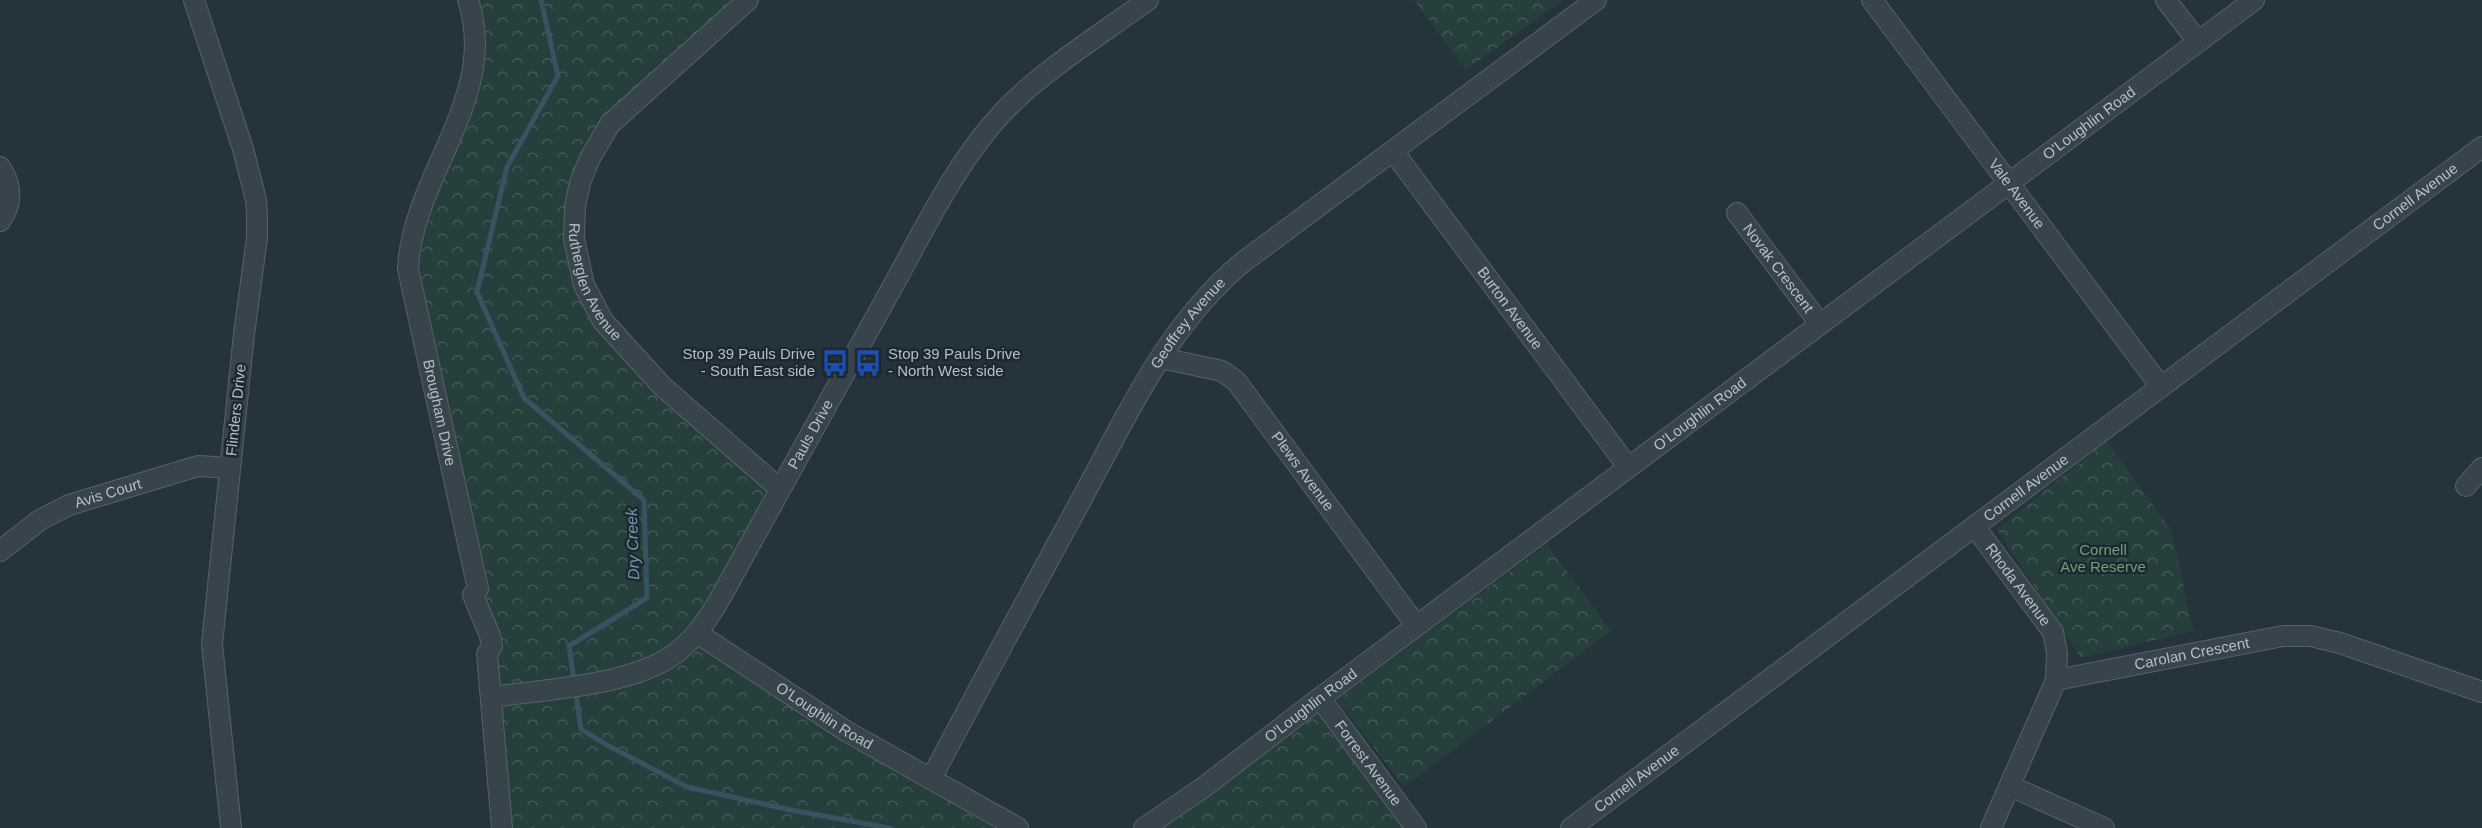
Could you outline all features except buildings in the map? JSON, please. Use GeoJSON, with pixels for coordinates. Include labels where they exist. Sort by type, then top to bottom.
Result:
{"type":"FeatureCollection","features":[{"type":"Feature","properties":{"kind":"street","name":"Flinders Drive"},"geometry":{"type":"LineString","coordinates":[[194,0],[245,158],[256,200],[257,215],[257,238],[244,334],[212,644],[231,828]]}},
{"type":"Feature","properties":{"kind":"street","name":"Brougham Drive"},"geometry":{"type":"LineString","coordinates":[[468,0],[476,36],[473,76],[415,220],[408,269],[478,589],[473,596],[492,646],[487,654],[502,828]]}},
{"type":"Feature","properties":{"kind":"street","name":"Rutherglen Avenue"},"geometry":{"type":"LineString","coordinates":[[748,0],[625,108],[610,124],[590,158],[580,183],[575,206],[574,239],[576,257],[584,285],[603,321],[662,386],[780,489]]}},
{"type":"Feature","properties":{"kind":"street","name":"Geoffrey Avenue"},"geometry":{"type":"LineString","coordinates":[[931,779],[1143,386],[1192,312],[1223,279],[1596,0]]}},
{"type":"Feature","properties":{"kind":"street","name":"Vale Avenue"},"geometry":{"type":"LineString","coordinates":[[1872,0],[2161,387]]}},
{"type":"Feature","properties":{"kind":"street"},"geometry":{"type":"LineString","coordinates":[[2166,0],[2198,42]]}},
{"type":"Feature","properties":{"kind":"street","name":"O'Loughlin Road"},"geometry":{"type":"LineString","coordinates":[[1144,828],[1204,787],[1416,625],[2254,0]]}},
{"type":"Feature","properties":{"kind":"street","name":"Pauls Drive"},"geometry":{"type":"LineString","coordinates":[[491,697],[625,677],[653,667],[682,649],[697,633],[717,604],[960,167],[1005,110],[1029,88],[1143,1]]}},
{"type":"Feature","properties":{"kind":"street","name":"Cornell Avenue"},"geometry":{"type":"LineString","coordinates":[[1571,828],[2482,147]]}},
{"type":"Feature","properties":{"kind":"street","name":"Burton Avenue"},"geometry":{"type":"LineString","coordinates":[[1393,151],[1628,467]]}},
{"type":"Feature","properties":{"kind":"street"},"geometry":{"type":"LineString","coordinates":[[0,167],[8,183],[10,194],[4,215],[0,220]]}},
{"type":"Feature","properties":{"kind":"street","name":"Novak Crescent"},"geometry":{"type":"LineString","coordinates":[[1737,213],[1820,324]]}},
{"type":"Feature","properties":{"kind":"street","name":"Plews Avenue"},"geometry":{"type":"LineString","coordinates":[[1161,358],[1222,371],[1236,381],[1416,625]]}},
{"type":"Feature","properties":{"kind":"street","name":"Avis Court"},"geometry":{"type":"LineString","coordinates":[[0,551],[40,520],[69,505],[198,466],[230,468]]}},
{"type":"Feature","properties":{"kind":"street"},"geometry":{"type":"LineString","coordinates":[[2466,486],[2482,468]]}},
{"type":"Feature","properties":{"kind":"street","name":"Rhoda Avenue"},"geometry":{"type":"LineString","coordinates":[[1975,526],[2053,632],[2057,653],[2056,680]]}},
{"type":"Feature","properties":{"kind":"street","name":"O'Loughlin Road"},"geometry":{"type":"LineString","coordinates":[[697,633],[846,731],[1018,828]]}},
{"type":"Feature","properties":{"kind":"street","name":"Carolan Crescent"},"geometry":{"type":"LineString","coordinates":[[2056,680],[2283,636],[2300,635],[2340,643],[2482,692]]}},
{"type":"Feature","properties":{"kind":"street"},"geometry":{"type":"LineString","coordinates":[[1991,828],[2056,680]]}},
{"type":"Feature","properties":{"kind":"street","name":"Forrest Avenue"},"geometry":{"type":"LineString","coordinates":[[1320,698],[1416,828]]}},
{"type":"Feature","properties":{"kind":"street"},"geometry":{"type":"LineString","coordinates":[[2010,786],[2104,828]]}},
{"type":"Feature","properties":{"kind":"green space"},"geometry":{"type":"Polygon","coordinates":[[[464,0],[749,0],[616,117],[574,216],[601,318],[780,489],[692,639],[1021,828],[502,828],[487,654],[409,280],[476,51],[464,0]]]}},
{"type":"Feature","properties":{"kind":"green space"},"geometry":{"type":"Polygon","coordinates":[[[1414,0],[1563,0],[1466,70],[1414,0]]]}},
{"type":"Feature","properties":{"kind":"green space","name":"Cornell Ave Reserve"},"geometry":{"type":"Polygon","coordinates":[[[2107,441],[2172,531],[2193,631],[2081,658],[1997,529],[2107,441]]]}},
{"type":"Feature","properties":{"kind":"green space"},"geometry":{"type":"Polygon","coordinates":[[[1547,544],[1611,631],[1404,787],[1337,700],[1547,544]]]}},
{"type":"Feature","properties":{"kind":"green space"},"geometry":{"type":"Polygon","coordinates":[[[1320,698],[1416,828],[1139,828],[1320,698]]]}},
{"type":"Feature","properties":{"kind":"waterway","name":"Dry Creek"},"geometry":{"type":"LineString","coordinates":[[541,0],[558,76],[507,167],[477,292],[524,398],[644,500],[647,598],[569,646],[581,729],[687,787],[791,810],[889,828]]}},
{"type":"Feature","properties":{"kind":"place","name":"Stop 39 Pauls Drive - South East side"},"geometry":{"type":"Point","coordinates":[835,363]}},
{"type":"Feature","properties":{"kind":"place","name":"Stop 39 Pauls Drive - North West side"},"geometry":{"type":"Point","coordinates":[868,363]}}]}
